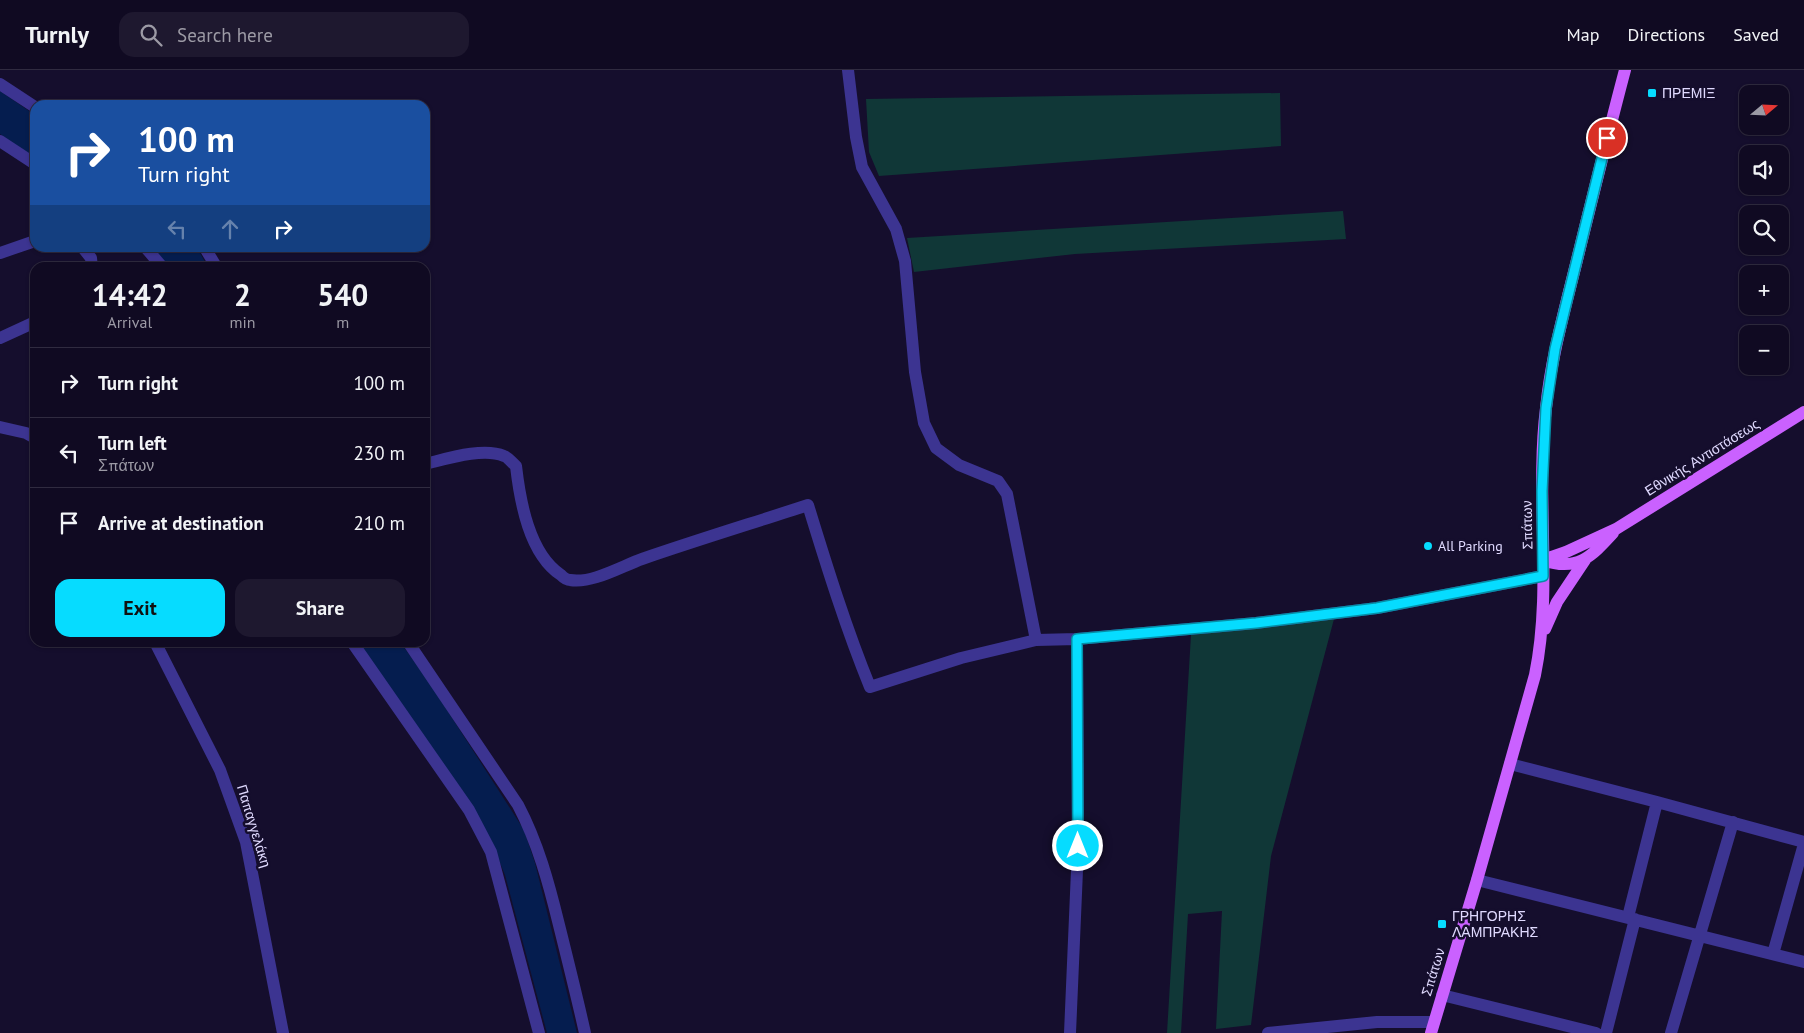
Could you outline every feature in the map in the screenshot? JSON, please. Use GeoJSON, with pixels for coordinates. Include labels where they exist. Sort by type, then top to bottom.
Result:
{"type":"FeatureCollection","features":[{"type":"Feature","properties":{"kind":"main road","name":"Σπάτων"},"geometry":{"type":"LineString","coordinates":[[1432,1028],[1478,880],[1535,675],[1541,638],[1544,598],[1542,491],[1546,408],[1555,349],[1625,70]]}},
{"type":"Feature","properties":{"kind":"main road","name":"Εθνικής Αντιστάσεως"},"geometry":{"type":"LineString","coordinates":[[1543,560],[1616,529],[1804,412]]}},
{"type":"Feature","properties":{"kind":"main road","name":"Εθνικής Αντιστάσεως"},"geometry":{"type":"LineString","coordinates":[[1541,638],[1557,602],[1585,560],[1616,529]]}},
{"type":"Feature","properties":{"kind":"main road"},"geometry":{"type":"LineString","coordinates":[[1543,560],[1564,565],[1585,560]]}},
{"type":"Feature","properties":{"kind":"street"},"geometry":{"type":"LineString","coordinates":[[848,70],[856,137],[862,167],[896,229],[905,261],[914,372],[924,423],[936,448],[959,465],[998,481],[1007,494],[1036,640]]}},
{"type":"Feature","properties":{"kind":"street"},"geometry":{"type":"LineString","coordinates":[[0,84],[30,104]]}},
{"type":"Feature","properties":{"kind":"street"},"geometry":{"type":"LineString","coordinates":[[0,141],[30,161]]}},
{"type":"Feature","properties":{"kind":"street"},"geometry":{"type":"LineString","coordinates":[[0,253],[30,243]]}},
{"type":"Feature","properties":{"kind":"street"},"geometry":{"type":"LineString","coordinates":[[149,252],[158,262]]}},
{"type":"Feature","properties":{"kind":"street"},"geometry":{"type":"LineString","coordinates":[[0,338],[30,324]]}},
{"type":"Feature","properties":{"kind":"street"},"geometry":{"type":"LineString","coordinates":[[0,428],[30,435]]}},
{"type":"Feature","properties":{"kind":"street"},"geometry":{"type":"LineString","coordinates":[[430,463],[486,453],[505,456],[516,466],[518,487],[527,523],[539,553],[552,569],[569,580],[583,580],[604,574],[640,560],[808,505],[838,602],[870,687],[961,658],[1036,640],[1077,639],[1256,623],[1377,608],[1543,576]]}},
{"type":"Feature","properties":{"kind":"street"},"geometry":{"type":"LineString","coordinates":[[1070,1033],[1078,846],[1077,639]]}},
{"type":"Feature","properties":{"kind":"street","name":"Παπαγγελάκη"},"geometry":{"type":"LineString","coordinates":[[158,647],[220,770],[246,842],[283,1033]]}},
{"type":"Feature","properties":{"kind":"street"},"geometry":{"type":"LineString","coordinates":[[355,647],[469,810],[491,852],[539,1033]]}},
{"type":"Feature","properties":{"kind":"street"},"geometry":{"type":"LineString","coordinates":[[411,647],[518,805],[530,827],[555,909],[585,1033]]}},
{"type":"Feature","properties":{"kind":"street"},"geometry":{"type":"LineString","coordinates":[[1510,764],[1733,822],[1804,843],[1773,954]]}},
{"type":"Feature","properties":{"kind":"street"},"geometry":{"type":"LineString","coordinates":[[1606,1033],[1657,802]]}},
{"type":"Feature","properties":{"kind":"street"},"geometry":{"type":"LineString","coordinates":[[1671,1033],[1733,822]]}},
{"type":"Feature","properties":{"kind":"street"},"geometry":{"type":"LineString","coordinates":[[1478,880],[1804,962]]}},
{"type":"Feature","properties":{"kind":"street"},"geometry":{"type":"LineString","coordinates":[[1442,994],[1596,1033]]}},
{"type":"Feature","properties":{"kind":"street"},"geometry":{"type":"LineString","coordinates":[[1268,1033],[1377,1022],[1432,1028]]}},
{"type":"Feature","properties":{"kind":"green space"},"geometry":{"type":"Polygon","coordinates":[[[1280,93],[1281,146],[879,176],[869,152],[866,99],[1280,93]]]}},
{"type":"Feature","properties":{"kind":"green space"},"geometry":{"type":"Polygon","coordinates":[[[1343,211],[1346,239],[1075,254],[914,272],[907,238],[1343,211]]]}},
{"type":"Feature","properties":{"kind":"green space"},"geometry":{"type":"Polygon","coordinates":[[[1334,619],[1271,856],[1251,1025],[1216,1029],[1222,911],[1188,914],[1181,1033],[1167,1033],[1191,635],[1334,619]]]}},
{"type":"Feature","properties":{"kind":"water"},"geometry":{"type":"Polygon","coordinates":[[[0,91],[30,112],[30,155],[0,134],[0,91]]]}},
{"type":"Feature","properties":{"kind":"water"},"geometry":{"type":"Polygon","coordinates":[[[156,252],[199,252],[205,262],[165,262],[156,252]]]}},
{"type":"Feature","properties":{"kind":"water"},"geometry":{"type":"Polygon","coordinates":[[[359,647],[404,647],[431,685],[524,830],[535,863],[577,1033],[547,1033],[505,875],[493,846],[359,647]]]}},
{"type":"Feature","properties":{"kind":"place","name":"ΠΡΕΜΙΞ"},"geometry":{"type":"Point","coordinates":[1652,93]}},
{"type":"Feature","properties":{"kind":"place","name":"All Parking"},"geometry":{"type":"Point","coordinates":[1428,546]}},
{"type":"Feature","properties":{"kind":"place","name":"ΓΡΗΓΟΡΗΣ ΛΑΜΠΡΑΚΗΣ"},"geometry":{"type":"Point","coordinates":[1442,924]}},
{"type":"Feature","properties":{"kind":"route"},"geometry":{"type":"LineString","coordinates":[[1078,846],[1077,639],[1256,623],[1377,608],[1543,576],[1542,463],[1546,408],[1555,349],[1607,138]]}}]}
